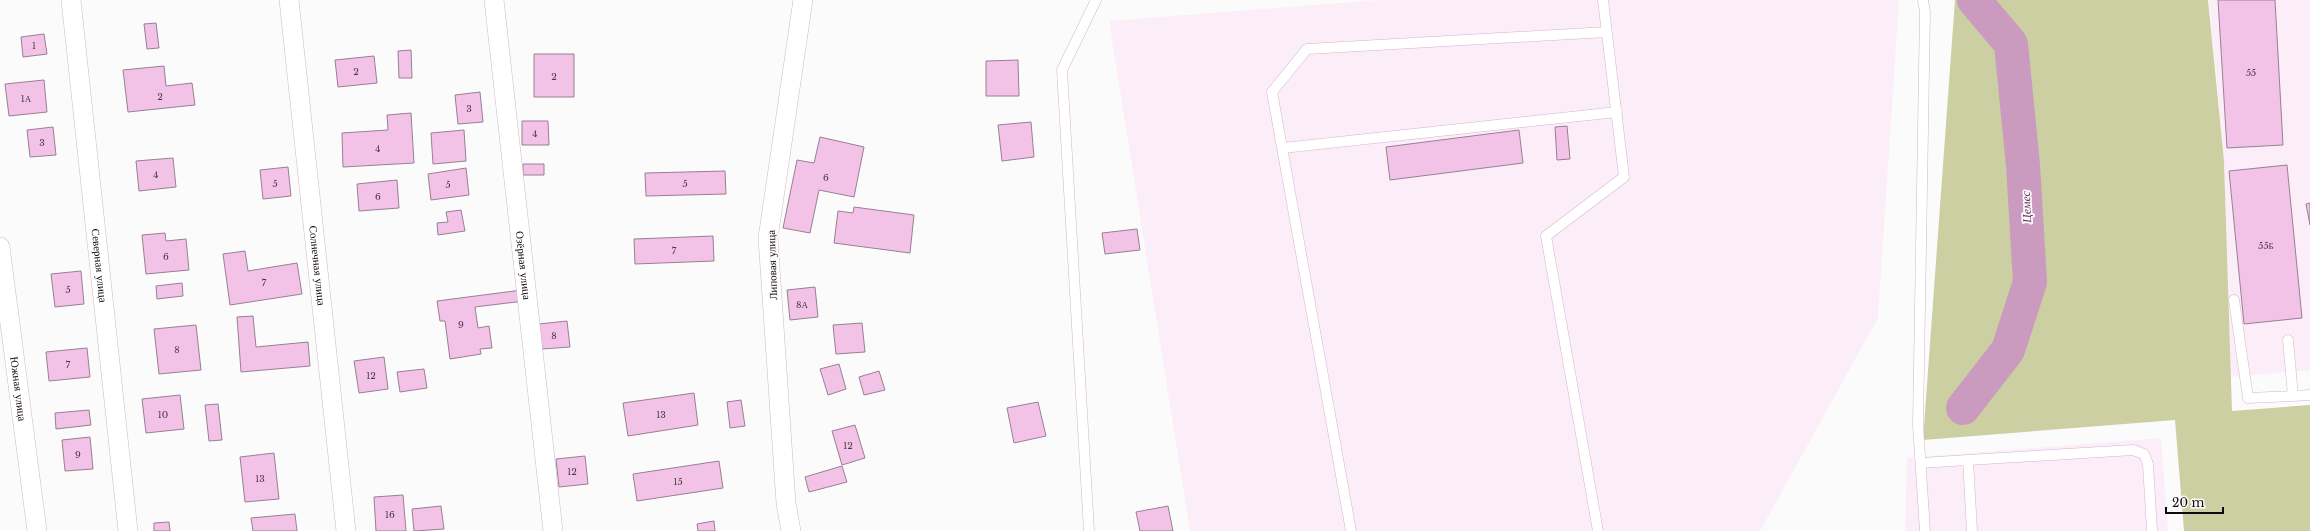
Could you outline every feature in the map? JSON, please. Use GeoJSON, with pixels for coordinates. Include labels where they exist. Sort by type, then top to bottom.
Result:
{"type":"FeatureCollection","features":[{"type":"Feature","properties":{"kind":"street","name":"Северная улица"},"geometry":{"type":"LineString","coordinates":[[71,0],[128,531]]}},
{"type":"Feature","properties":{"kind":"street","name":"Солнечная улица"},"geometry":{"type":"LineString","coordinates":[[289,0],[346,531]]}},
{"type":"Feature","properties":{"kind":"street","name":"Озёрная улица"},"geometry":{"type":"LineString","coordinates":[[494,0],[553,531]]}},
{"type":"Feature","properties":{"kind":"street","name":"Липовая улица"},"geometry":{"type":"LineString","coordinates":[[791,531],[786,503],[768,238],[802,0]]}},
{"type":"Feature","properties":{"kind":"street","name":"Южная улица"},"geometry":{"type":"LineString","coordinates":[[0,247],[37,531]]}},
{"type":"Feature","properties":{"kind":"lane"},"geometry":{"type":"LineString","coordinates":[[1089,531],[1062,70],[1096,0]]}},
{"type":"Feature","properties":{"kind":"lane"},"geometry":{"type":"LineString","coordinates":[[1598,531],[1546,236],[1624,177],[1603,0]]}},
{"type":"Feature","properties":{"kind":"lane"},"geometry":{"type":"LineString","coordinates":[[1923,0],[1925,12],[1918,425],[1925,531]]}},
{"type":"Feature","properties":{"kind":"lane"},"geometry":{"type":"LineString","coordinates":[[1351,531],[1272,92],[1307,49],[1607,32]]}},
{"type":"Feature","properties":{"kind":"lane"},"geometry":{"type":"LineString","coordinates":[[1283,148],[1616,112]]}},
{"type":"Feature","properties":{"kind":"lane"},"geometry":{"type":"LineString","coordinates":[[2234,300],[2248,398],[2310,395]]}},
{"type":"Feature","properties":{"kind":"lane"},"geometry":{"type":"LineString","coordinates":[[2288,340],[2293,396]]}},
{"type":"Feature","properties":{"kind":"lane"},"geometry":{"type":"LineString","coordinates":[[1921,463],[2139,451],[2144,454],[2148,464],[2152,531]]}},
{"type":"Feature","properties":{"kind":"lane"},"geometry":{"type":"LineString","coordinates":[[1968,460],[1972,531]]}},
{"type":"Feature","properties":{"kind":"shaded area"},"geometry":{"type":"Polygon","coordinates":[[[1378,0],[1899,0],[1878,318],[1760,531],[1190,531],[1109,21],[1378,0]]]}},
{"type":"Feature","properties":{"kind":"shaded area"},"geometry":{"type":"Polygon","coordinates":[[[2209,0],[2310,0],[2310,370],[2231,377],[2224,161],[2209,0]]]}},
{"type":"Feature","properties":{"kind":"shaded area"},"geometry":{"type":"Polygon","coordinates":[[[2161,438],[2168,531],[1905,531],[1907,458],[2161,438]]]}},
{"type":"Feature","properties":{"kind":"green space"},"geometry":{"type":"Polygon","coordinates":[[[1955,0],[2208,0],[2224,161],[2232,411],[2310,405],[2310,531],[2184,531],[2175,420],[1923,440],[1955,0]]]}},
{"type":"Feature","properties":{"kind":"building"},"geometry":{"type":"Polygon","coordinates":[[[2218,0],[2275,0],[2283,145],[2227,148],[2218,0]]]}},
{"type":"Feature","properties":{"kind":"building"},"geometry":{"type":"Polygon","coordinates":[[[156,23],[159,48],[147,49],[144,24],[156,23]]]}},
{"type":"Feature","properties":{"kind":"building"},"geometry":{"type":"Polygon","coordinates":[[[44,34],[47,54],[23,57],[21,37],[44,34]]]}},
{"type":"Feature","properties":{"kind":"building"},"geometry":{"type":"Polygon","coordinates":[[[411,50],[412,78],[399,78],[398,51],[411,50]]]}},
{"type":"Feature","properties":{"kind":"building"},"geometry":{"type":"Polygon","coordinates":[[[534,54],[574,54],[574,97],[534,97],[534,54]]]}},
{"type":"Feature","properties":{"kind":"building"},"geometry":{"type":"Polygon","coordinates":[[[374,56],[377,83],[338,87],[335,60],[374,56]]]}},
{"type":"Feature","properties":{"kind":"building"},"geometry":{"type":"Polygon","coordinates":[[[1018,60],[1019,96],[986,96],[986,61],[1018,60]]]}},
{"type":"Feature","properties":{"kind":"building"},"geometry":{"type":"Polygon","coordinates":[[[164,66],[166,86],[192,83],[195,105],[128,112],[123,70],[164,66]]]}},
{"type":"Feature","properties":{"kind":"building"},"geometry":{"type":"Polygon","coordinates":[[[44,80],[47,112],[9,116],[5,84],[44,80]]]}},
{"type":"Feature","properties":{"kind":"building"},"geometry":{"type":"Polygon","coordinates":[[[480,92],[483,122],[458,124],[455,95],[480,92]]]}},
{"type":"Feature","properties":{"kind":"building"},"geometry":{"type":"Polygon","coordinates":[[[411,113],[414,163],[343,167],[342,133],[388,130],[387,115],[411,113]]]}},
{"type":"Feature","properties":{"kind":"building"},"geometry":{"type":"Polygon","coordinates":[[[522,121],[548,121],[549,145],[522,145],[522,121]]]}},
{"type":"Feature","properties":{"kind":"building"},"geometry":{"type":"Polygon","coordinates":[[[1031,122],[1034,157],[1002,161],[998,125],[1031,122]]]}},
{"type":"Feature","properties":{"kind":"building"},"geometry":{"type":"Polygon","coordinates":[[[1567,126],[1570,159],[1557,160],[1555,127],[1567,126]]]}},
{"type":"Feature","properties":{"kind":"building"},"geometry":{"type":"Polygon","coordinates":[[[53,127],[56,155],[30,157],[27,130],[53,127]]]}},
{"type":"Feature","properties":{"kind":"building"},"geometry":{"type":"Polygon","coordinates":[[[464,130],[466,161],[433,164],[431,133],[464,130]]]}},
{"type":"Feature","properties":{"kind":"building"},"geometry":{"type":"Polygon","coordinates":[[[1519,130],[1523,163],[1390,180],[1386,147],[1519,130]]]}},
{"type":"Feature","properties":{"kind":"building"},"geometry":{"type":"Polygon","coordinates":[[[820,137],[864,147],[854,197],[819,190],[810,233],[783,228],[797,160],[814,163],[820,137]]]}},
{"type":"Feature","properties":{"kind":"building"},"geometry":{"type":"Polygon","coordinates":[[[173,158],[176,187],[139,191],[136,161],[173,158]]]}},
{"type":"Feature","properties":{"kind":"building"},"geometry":{"type":"Polygon","coordinates":[[[523,164],[544,164],[544,175],[523,175],[523,164]]]}},
{"type":"Feature","properties":{"kind":"building"},"geometry":{"type":"Polygon","coordinates":[[[2287,165],[2302,318],[2244,324],[2229,171],[2287,165]]]}},
{"type":"Feature","properties":{"kind":"building"},"geometry":{"type":"Polygon","coordinates":[[[288,167],[291,196],[263,199],[260,170],[288,167]]]}},
{"type":"Feature","properties":{"kind":"building"},"geometry":{"type":"Polygon","coordinates":[[[466,168],[469,195],[431,200],[428,174],[466,168]]]}},
{"type":"Feature","properties":{"kind":"building"},"geometry":{"type":"Polygon","coordinates":[[[725,171],[726,194],[646,196],[645,173],[725,171]]]}},
{"type":"Feature","properties":{"kind":"building"},"geometry":{"type":"Polygon","coordinates":[[[397,180],[399,208],[359,211],[357,184],[397,180]]]}},
{"type":"Feature","properties":{"kind":"building"},"geometry":{"type":"Polygon","coordinates":[[[2310,203],[2310,225],[2306,204],[2310,203]]]}},
{"type":"Feature","properties":{"kind":"building"},"geometry":{"type":"Polygon","coordinates":[[[854,207],[914,215],[910,253],[834,243],[838,211],[853,213],[854,207]]]}},
{"type":"Feature","properties":{"kind":"building"},"geometry":{"type":"Polygon","coordinates":[[[461,210],[465,231],[438,235],[437,223],[448,222],[446,212],[461,210]]]}},
{"type":"Feature","properties":{"kind":"building"},"geometry":{"type":"Polygon","coordinates":[[[1137,229],[1140,250],[1105,254],[1102,233],[1137,229]]]}},
{"type":"Feature","properties":{"kind":"building"},"geometry":{"type":"Polygon","coordinates":[[[165,233],[166,241],[186,239],[189,270],[146,274],[142,235],[165,233]]]}},
{"type":"Feature","properties":{"kind":"building"},"geometry":{"type":"Polygon","coordinates":[[[713,236],[714,261],[635,264],[634,239],[713,236]]]}},
{"type":"Feature","properties":{"kind":"building"},"geometry":{"type":"Polygon","coordinates":[[[245,251],[248,271],[297,263],[302,294],[230,305],[223,254],[245,251]]]}},
{"type":"Feature","properties":{"kind":"building"},"geometry":{"type":"Polygon","coordinates":[[[81,271],[84,304],[55,307],[51,274],[81,271]]]}},
{"type":"Feature","properties":{"kind":"building"},"geometry":{"type":"Polygon","coordinates":[[[182,283],[183,296],[157,299],[156,286],[182,283]]]}},
{"type":"Feature","properties":{"kind":"building"},"geometry":{"type":"Polygon","coordinates":[[[815,287],[818,317],[790,320],[787,290],[815,287]]]}},
{"type":"Feature","properties":{"kind":"building"},"geometry":{"type":"Polygon","coordinates":[[[522,290],[524,301],[475,307],[478,328],[489,326],[492,348],[480,349],[481,354],[450,359],[445,321],[440,321],[437,301],[522,290]]]}},
{"type":"Feature","properties":{"kind":"building"},"geometry":{"type":"Polygon","coordinates":[[[253,316],[256,347],[308,342],[310,366],[241,372],[237,317],[253,316]]]}},
{"type":"Feature","properties":{"kind":"building"},"geometry":{"type":"Polygon","coordinates":[[[567,321],[570,347],[542,349],[539,324],[567,321]]]}},
{"type":"Feature","properties":{"kind":"building"},"geometry":{"type":"Polygon","coordinates":[[[862,323],[865,352],[836,354],[833,325],[862,323]]]}},
{"type":"Feature","properties":{"kind":"building"},"geometry":{"type":"Polygon","coordinates":[[[196,325],[201,370],[159,374],[154,329],[196,325]]]}},
{"type":"Feature","properties":{"kind":"building"},"geometry":{"type":"Polygon","coordinates":[[[87,348],[90,377],[49,381],[46,352],[87,348]]]}},
{"type":"Feature","properties":{"kind":"building"},"geometry":{"type":"Polygon","coordinates":[[[384,357],[388,389],[359,393],[354,361],[384,357]]]}},
{"type":"Feature","properties":{"kind":"building"},"geometry":{"type":"Polygon","coordinates":[[[839,364],[846,389],[828,395],[820,369],[839,364]]]}},
{"type":"Feature","properties":{"kind":"building"},"geometry":{"type":"Polygon","coordinates":[[[424,369],[427,388],[400,392],[397,372],[424,369]]]}},
{"type":"Feature","properties":{"kind":"building"},"geometry":{"type":"Polygon","coordinates":[[[879,371],[885,390],[864,395],[859,377],[879,371]]]}},
{"type":"Feature","properties":{"kind":"building"},"geometry":{"type":"Polygon","coordinates":[[[694,393],[698,425],[628,436],[623,403],[694,393]]]}},
{"type":"Feature","properties":{"kind":"building"},"geometry":{"type":"Polygon","coordinates":[[[180,395],[184,429],[146,433],[142,399],[180,395]]]}},
{"type":"Feature","properties":{"kind":"building"},"geometry":{"type":"Polygon","coordinates":[[[741,400],[745,426],[730,428],[727,402],[741,400]]]}},
{"type":"Feature","properties":{"kind":"building"},"geometry":{"type":"Polygon","coordinates":[[[1038,402],[1046,436],[1014,443],[1007,408],[1038,402]]]}},
{"type":"Feature","properties":{"kind":"building"},"geometry":{"type":"Polygon","coordinates":[[[218,404],[222,440],[209,441],[205,405],[218,404]]]}},
{"type":"Feature","properties":{"kind":"building"},"geometry":{"type":"Polygon","coordinates":[[[89,410],[91,425],[56,429],[55,413],[89,410]]]}},
{"type":"Feature","properties":{"kind":"building"},"geometry":{"type":"Polygon","coordinates":[[[855,425],[865,458],[842,465],[832,431],[855,425]]]}},
{"type":"Feature","properties":{"kind":"building"},"geometry":{"type":"Polygon","coordinates":[[[90,437],[93,469],[65,471],[62,440],[90,437]]]}},
{"type":"Feature","properties":{"kind":"building"},"geometry":{"type":"Polygon","coordinates":[[[274,453],[279,499],[245,502],[240,457],[274,453]]]}},
{"type":"Feature","properties":{"kind":"building"},"geometry":{"type":"Polygon","coordinates":[[[585,456],[588,484],[559,487],[556,459],[585,456]]]}},
{"type":"Feature","properties":{"kind":"building"},"geometry":{"type":"Polygon","coordinates":[[[719,461],[723,488],[637,501],[633,474],[719,461]]]}},
{"type":"Feature","properties":{"kind":"building"},"geometry":{"type":"Polygon","coordinates":[[[842,466],[847,482],[809,492],[805,477],[842,466]]]}},
{"type":"Feature","properties":{"kind":"building"},"geometry":{"type":"Polygon","coordinates":[[[403,495],[406,531],[376,531],[374,497],[403,495]]]}},
{"type":"Feature","properties":{"kind":"building"},"geometry":{"type":"Polygon","coordinates":[[[441,506],[444,529],[414,531],[412,509],[441,506]]]}},
{"type":"Feature","properties":{"kind":"building"},"geometry":{"type":"Polygon","coordinates":[[[1168,506],[1173,531],[1140,531],[1136,512],[1168,506]]]}},
{"type":"Feature","properties":{"kind":"building"},"geometry":{"type":"Polygon","coordinates":[[[295,514],[297,531],[253,531],[251,518],[295,514]]]}},
{"type":"Feature","properties":{"kind":"building"},"geometry":{"type":"Polygon","coordinates":[[[714,521],[715,531],[698,531],[697,524],[714,521]]]}},
{"type":"Feature","properties":{"kind":"building"},"geometry":{"type":"Polygon","coordinates":[[[169,522],[170,531],[154,531],[154,523],[169,522]]]}},
{"type":"Feature","properties":{"kind":"waterway","name":"Цемес"},"geometry":{"type":"LineString","coordinates":[[1963,408],[2008,350],[2030,282],[2023,165],[2011,44],[1974,0]]}}]}
